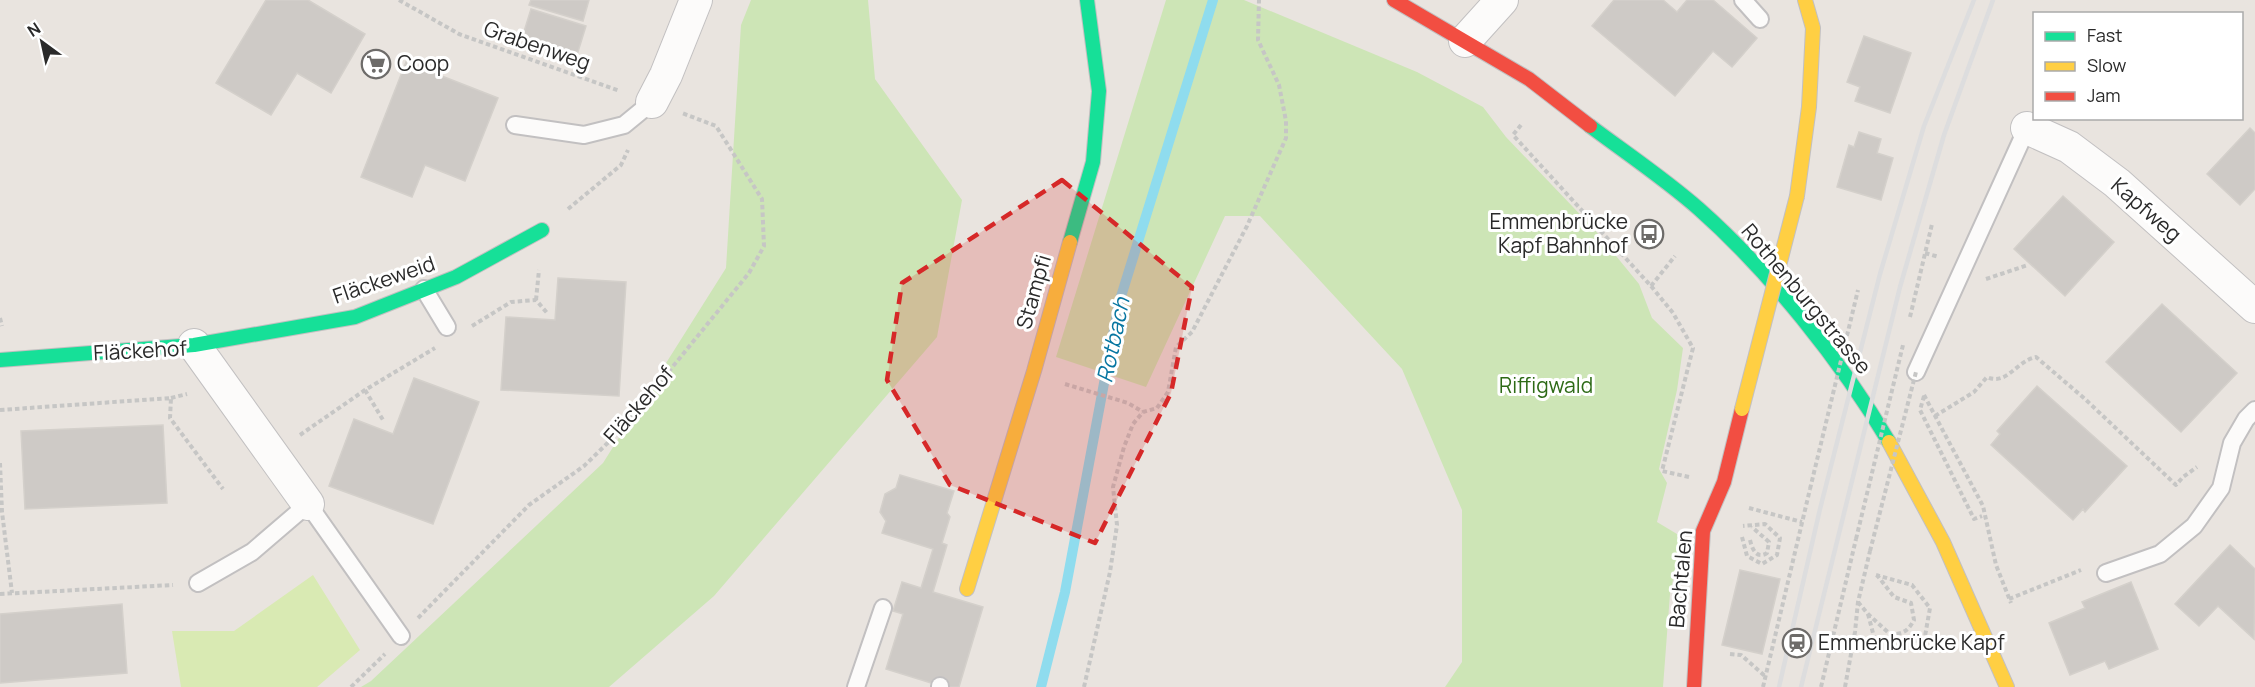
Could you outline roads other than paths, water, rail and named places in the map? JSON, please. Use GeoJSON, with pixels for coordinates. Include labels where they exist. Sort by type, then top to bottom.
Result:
{"type":"FeatureCollection","features":[{"type":"Feature","properties":{"kind":"street"},"geometry":{"type":"LineString","coordinates":[[638,97],[666,75],[696,0]]}},
{"type":"Feature","properties":{"kind":"street","name":"Stampfi"},"geometry":{"type":"LineString","coordinates":[[965,595],[1034,371],[1093,162],[1099,91],[1087,0]]}},
{"type":"Feature","properties":{"kind":"street","name":"Rothenburgstrasse"},"geometry":{"type":"LineString","coordinates":[[1394,0],[1529,79],[1698,208],[1749,257],[1816,337],[1871,413],[1910,477],[1943,542],[2007,687]]}},
{"type":"Feature","properties":{"kind":"street"},"geometry":{"type":"LineString","coordinates":[[1466,41],[1502,0]]}},
{"type":"Feature","properties":{"kind":"street","name":"Bachtalen"},"geometry":{"type":"LineString","coordinates":[[1694,687],[1703,531],[1724,482],[1797,196],[1809,107],[1813,28],[1805,0]]}},
{"type":"Feature","properties":{"kind":"street","name":"Kapfweg"},"geometry":{"type":"LineString","coordinates":[[2027,128],[2069,147],[2116,183],[2255,307]]}},
{"type":"Feature","properties":{"kind":"street","name":"Fläckeweid"},"geometry":{"type":"LineString","coordinates":[[194,345],[355,316],[456,277],[543,230]]}},
{"type":"Feature","properties":{"kind":"street","name":"Fläckehof"},"geometry":{"type":"LineString","coordinates":[[0,360],[194,345],[308,504]]}},
{"type":"Feature","properties":{"kind":"lane"},"geometry":{"type":"LineString","coordinates":[[1743,0],[1760,19]]}},
{"type":"Feature","properties":{"kind":"lane"},"geometry":{"type":"LineString","coordinates":[[515,125],[584,135],[624,125],[638,97]]}},
{"type":"Feature","properties":{"kind":"lane"},"geometry":{"type":"LineString","coordinates":[[1919,380],[2027,128]]}},
{"type":"Feature","properties":{"kind":"lane"},"geometry":{"type":"LineString","coordinates":[[424,289],[451,334]]}},
{"type":"Feature","properties":{"kind":"lane"},"geometry":{"type":"LineString","coordinates":[[2106,573],[2160,554],[2194,526],[2221,488],[2232,443],[2246,418],[2255,410]]}},
{"type":"Feature","properties":{"kind":"lane"},"geometry":{"type":"LineString","coordinates":[[198,583],[252,552],[308,504],[401,636]]}},
{"type":"Feature","properties":{"kind":"lane"},"geometry":{"type":"LineString","coordinates":[[856,687],[882,609]]}},
{"type":"Feature","properties":{"kind":"waterway","name":"Rotbach"},"geometry":{"type":"LineString","coordinates":[[1041,687],[1065,592],[1119,303],[1213,0]]}},
{"type":"Feature","properties":{"kind":"railway"},"geometry":{"type":"LineString","coordinates":[[1779,687],[1820,509],[1880,274],[1924,126],[1974,0]]}},
{"type":"Feature","properties":{"kind":"railway"},"geometry":{"type":"LineString","coordinates":[[1801,687],[1900,287],[1944,135],[1993,0]]}},
{"type":"Feature","properties":{"kind":"place","name":"Coop"},"geometry":{"type":"Point","coordinates":[376,64]}},
{"type":"Feature","properties":{"kind":"place","name":"Emmenbrücke Kapf Bahnhof"},"geometry":{"type":"Point","coordinates":[1649,234]}},
{"type":"Feature","properties":{"kind":"place","name":"Emmenbrücke Kapf"},"geometry":{"type":"Point","coordinates":[1797,643]}},
{"type":"Feature","properties":{"kind":"park label","name":"Riffigwald"},"geometry":{"type":"Point","coordinates":[1546,386]}}]}
